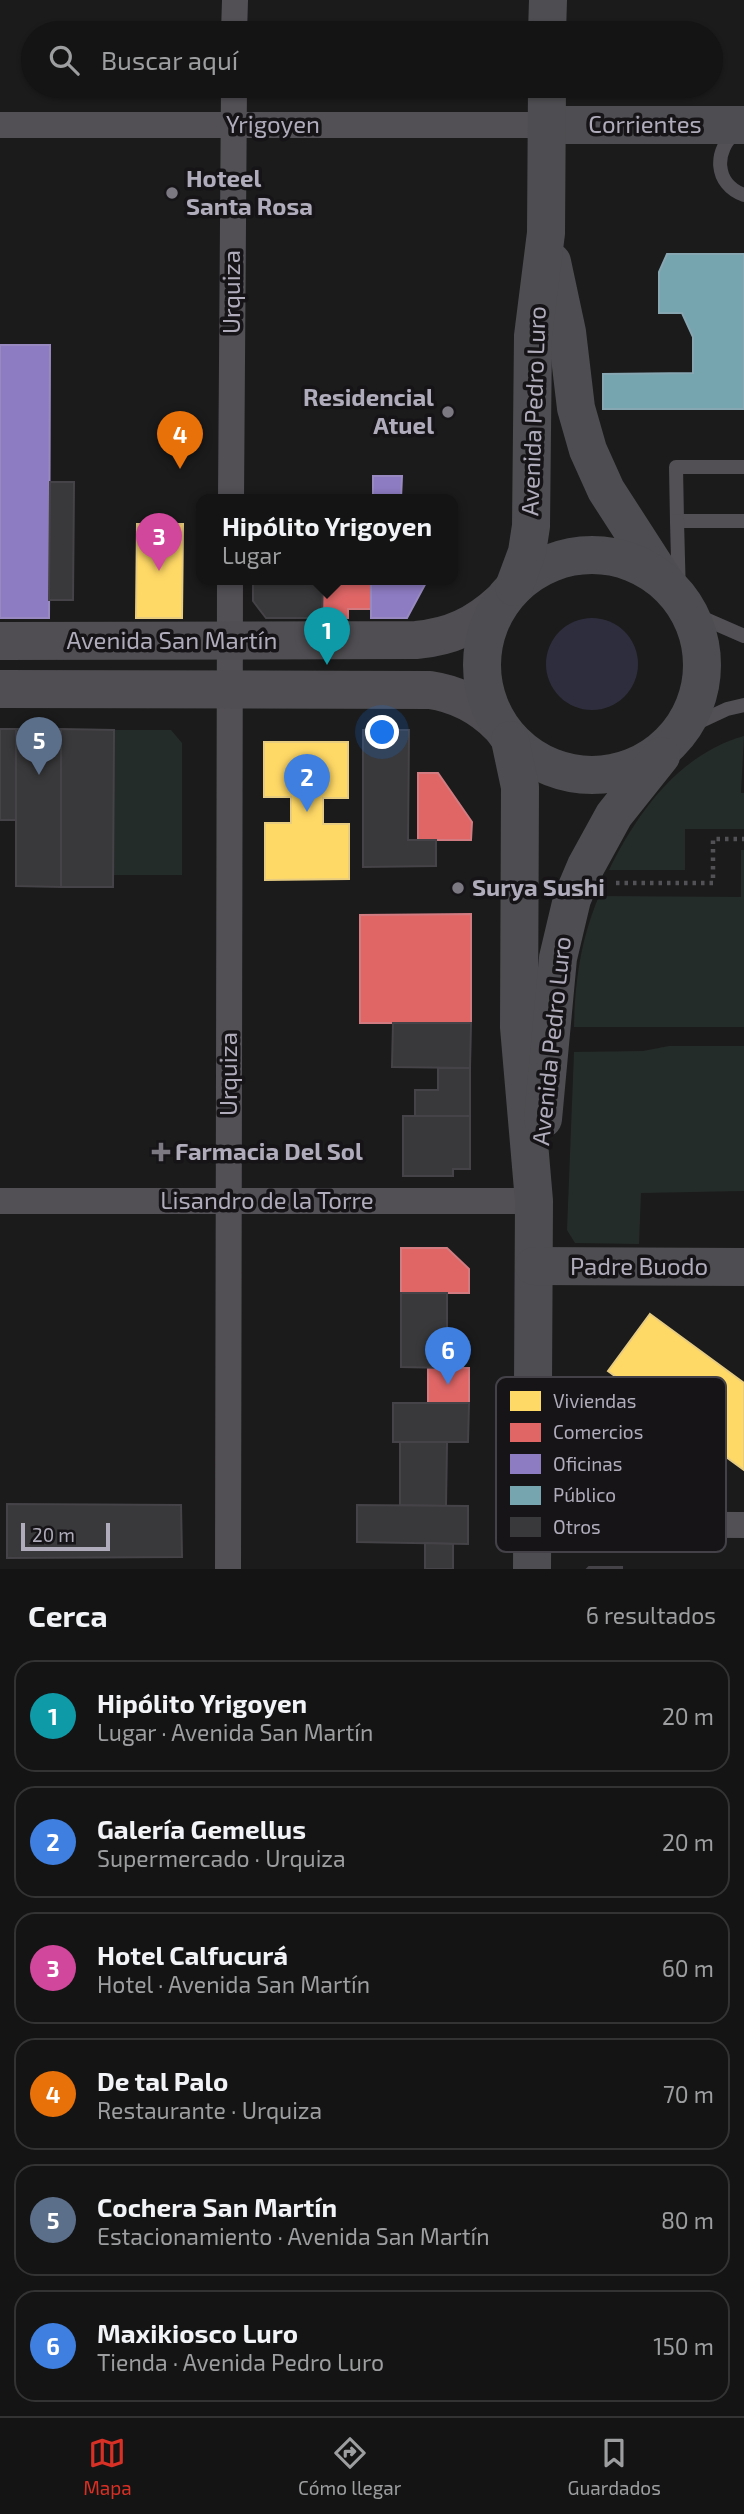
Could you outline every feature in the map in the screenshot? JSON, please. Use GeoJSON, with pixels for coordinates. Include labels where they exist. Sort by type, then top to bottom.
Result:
{"type":"FeatureCollection","features":[{"type":"Feature","properties":{"kind":"main road"},"geometry":{"type":"LineString","coordinates":[[547,21],[548,0]]}},
{"type":"Feature","properties":{"kind":"main road","name":"Avenida Pedro Luro"},"geometry":{"type":"LineString","coordinates":[[508,594],[527,552],[531,526],[533,336],[546,233],[547,98]]}},
{"type":"Feature","properties":{"kind":"main road","name":"Corrientes"},"geometry":{"type":"LineString","coordinates":[[547,125],[744,126]]}},
{"type":"Feature","properties":{"kind":"main road","name":"Avenida Pedro Luro"},"geometry":{"type":"LineString","coordinates":[[546,233],[567,332],[579,425],[587,450],[610,498],[678,598]]}},
{"type":"Feature","properties":{"kind":"main road"},"geometry":{"type":"LineString","coordinates":[[599,555],[636,564],[678,598],[701,645],[702,672],[698,698],[676,736],[657,754],[634,767],[608,774],[573,774],[539,762],[505,732],[484,691],[482,653],[489,626],[508,594],[545,565],[571,557],[599,555]]}},
{"type":"Feature","properties":{"kind":"main road","name":"Avenida San Martín"},"geometry":{"type":"LineString","coordinates":[[0,641],[430,639],[470,626],[508,594]]}},
{"type":"Feature","properties":{"kind":"main road","name":"Avenida San Martín"},"geometry":{"type":"LineString","coordinates":[[0,689],[437,691],[470,702],[505,732]]}},
{"type":"Feature","properties":{"kind":"main road","name":"Avenida Pedro Luro"},"geometry":{"type":"LineString","coordinates":[[505,732],[518,768],[520,787],[519,1027],[534,1201],[533,1377]]}},
{"type":"Feature","properties":{"kind":"main road","name":"Avenida Pedro Luro"},"geometry":{"type":"LineString","coordinates":[[534,1201],[558,958],[570,906],[586,866],[618,809],[676,736]]}},
{"type":"Feature","properties":{"kind":"main road","name":"Padre Buodo"},"geometry":{"type":"LineString","coordinates":[[534,1266],[744,1267]]}},
{"type":"Feature","properties":{"kind":"street"},"geometry":{"type":"LineString","coordinates":[[234,0],[234,21]]}},
{"type":"Feature","properties":{"kind":"street","name":"Urquiza"},"geometry":{"type":"LineString","coordinates":[[230,494],[234,98]]}},
{"type":"Feature","properties":{"kind":"street","name":"Yrigoyen"},"geometry":{"type":"LineString","coordinates":[[0,125],[547,125]]}},
{"type":"Feature","properties":{"kind":"street","name":"Urquiza"},"geometry":{"type":"LineString","coordinates":[[228,1569],[230,585]]}},
{"type":"Feature","properties":{"kind":"street","name":"Lisandro de la Torre"},"geometry":{"type":"LineString","coordinates":[[0,1201],[534,1201]]}},
{"type":"Feature","properties":{"kind":"street"},"geometry":{"type":"LineString","coordinates":[[726,1525],[744,1525]]}},
{"type":"Feature","properties":{"kind":"lane"},"geometry":{"type":"LineString","coordinates":[[744,126],[726,142],[720,161],[724,181],[733,191],[744,195]]}},
{"type":"Feature","properties":{"kind":"lane"},"geometry":{"type":"LineString","coordinates":[[744,467],[676,467],[678,598],[744,636]]}},
{"type":"Feature","properties":{"kind":"lane"},"geometry":{"type":"LineString","coordinates":[[677,521],[744,521]]}},
{"type":"Feature","properties":{"kind":"lane"},"geometry":{"type":"LineString","coordinates":[[676,736],[727,709],[744,705]]}},
{"type":"Feature","properties":{"kind":"path"},"geometry":{"type":"LineString","coordinates":[[604,883],[713,883],[713,839],[744,839]]}},
{"type":"Feature","properties":{"kind":"shaded area"},"geometry":{"type":"Polygon","coordinates":[[[114,730],[171,730],[182,743],[182,875],[114,875],[114,730]]]}},
{"type":"Feature","properties":{"kind":"shaded area"},"geometry":{"type":"Polygon","coordinates":[[[744,736],[741,793],[744,793],[744,829],[685,829],[685,870],[609,870],[647,807],[680,771],[699,757],[744,736]]]}},
{"type":"Feature","properties":{"kind":"shaded area"},"geometry":{"type":"Polygon","coordinates":[[[741,850],[744,850],[744,1027],[574,1027],[580,960],[599,896],[741,897],[741,850]]]}},
{"type":"Feature","properties":{"kind":"shaded area"},"geometry":{"type":"Polygon","coordinates":[[[669,1046],[744,1046],[744,1191],[641,1193],[639,1244],[575,1243],[567,1230],[574,1052],[643,1051],[669,1046]]]}},
{"type":"Feature","properties":{"kind":"water"},"geometry":{"type":"Polygon","coordinates":[[[592,618],[609,622],[624,632],[634,647],[638,664],[634,681],[624,696],[609,706],[592,710],[575,706],[560,696],[550,681],[546,664],[550,647],[560,632],[575,622],[592,618]]]}},
{"type":"Feature","properties":{"kind":"building: Viviendas"},"geometry":{"type":"Polygon","coordinates":[[[137,524],[183,524],[182,618],[136,618],[137,524]]]}},
{"type":"Feature","properties":{"kind":"building: Viviendas"},"geometry":{"type":"Polygon","coordinates":[[[264,742],[348,742],[348,798],[323,798],[323,824],[349,824],[349,879],[265,880],[265,823],[291,823],[291,797],[264,797],[264,742]]]}},
{"type":"Feature","properties":{"kind":"building: Viviendas"},"geometry":{"type":"Polygon","coordinates":[[[650,1314],[744,1383],[744,1470],[726,1457],[726,1377],[616,1377],[608,1371],[650,1314]]]}},
{"type":"Feature","properties":{"kind":"building: Comercios"},"geometry":{"type":"Polygon","coordinates":[[[323,585],[371,585],[371,609],[348,609],[348,618],[322,618],[323,585]]]}},
{"type":"Feature","properties":{"kind":"building: Comercios"},"geometry":{"type":"Polygon","coordinates":[[[418,773],[438,773],[472,822],[471,840],[418,840],[418,773]]]}},
{"type":"Feature","properties":{"kind":"building: Comercios"},"geometry":{"type":"Polygon","coordinates":[[[471,914],[471,1023],[360,1023],[360,915],[471,914]]]}},
{"type":"Feature","properties":{"kind":"building: Comercios"},"geometry":{"type":"Polygon","coordinates":[[[401,1248],[447,1248],[469,1269],[469,1293],[401,1293],[401,1248]]]}},
{"type":"Feature","properties":{"kind":"building: Comercios"},"geometry":{"type":"Polygon","coordinates":[[[428,1368],[469,1368],[469,1403],[428,1403],[428,1368]]]}},
{"type":"Feature","properties":{"kind":"building: Oficinas"},"geometry":{"type":"Polygon","coordinates":[[[0,345],[50,345],[49,618],[0,618],[0,345]]]}},
{"type":"Feature","properties":{"kind":"building: Oficinas"},"geometry":{"type":"Polygon","coordinates":[[[373,476],[402,476],[401,494],[373,494],[373,476]]]}},
{"type":"Feature","properties":{"kind":"building: Oficinas"},"geometry":{"type":"Polygon","coordinates":[[[371,585],[425,585],[407,618],[371,618],[371,585]]]}},
{"type":"Feature","properties":{"kind":"building: Público"},"geometry":{"type":"Polygon","coordinates":[[[667,254],[744,254],[744,409],[603,409],[603,374],[693,373],[693,337],[682,313],[659,313],[659,272],[667,254]]]}},
{"type":"Feature","properties":{"kind":"building: Otros"},"geometry":{"type":"Polygon","coordinates":[[[50,482],[74,482],[73,600],[49,600],[50,482]]]}},
{"type":"Feature","properties":{"kind":"building: Otros"},"geometry":{"type":"Polygon","coordinates":[[[253,585],[323,585],[322,618],[266,618],[253,601],[253,585]]]}},
{"type":"Feature","properties":{"kind":"building: Otros"},"geometry":{"type":"Polygon","coordinates":[[[0,729],[16,729],[16,820],[0,820],[0,729]]]}},
{"type":"Feature","properties":{"kind":"building: Otros"},"geometry":{"type":"Polygon","coordinates":[[[16,729],[61,729],[61,887],[16,886],[16,729]]]}},
{"type":"Feature","properties":{"kind":"building: Otros"},"geometry":{"type":"Polygon","coordinates":[[[61,729],[114,730],[113,887],[61,887],[61,729]]]}},
{"type":"Feature","properties":{"kind":"building: Otros"},"geometry":{"type":"Polygon","coordinates":[[[363,730],[409,730],[408,840],[436,840],[436,866],[363,867],[363,730]]]}},
{"type":"Feature","properties":{"kind":"building: Otros"},"geometry":{"type":"Polygon","coordinates":[[[393,1023],[471,1023],[470,1068],[392,1067],[393,1023]]]}},
{"type":"Feature","properties":{"kind":"building: Otros"},"geometry":{"type":"Polygon","coordinates":[[[438,1068],[470,1068],[470,1116],[415,1116],[415,1090],[438,1090],[438,1068]]]}},
{"type":"Feature","properties":{"kind":"building: Otros"},"geometry":{"type":"Polygon","coordinates":[[[403,1116],[470,1116],[470,1169],[453,1169],[453,1176],[403,1176],[403,1116]]]}},
{"type":"Feature","properties":{"kind":"building: Otros"},"geometry":{"type":"Polygon","coordinates":[[[401,1293],[447,1293],[447,1368],[401,1367],[401,1293]]]}},
{"type":"Feature","properties":{"kind":"building: Otros"},"geometry":{"type":"Polygon","coordinates":[[[393,1403],[469,1403],[468,1442],[393,1442],[393,1403]]]}},
{"type":"Feature","properties":{"kind":"building: Otros"},"geometry":{"type":"Polygon","coordinates":[[[400,1442],[447,1442],[446,1506],[400,1505],[400,1442]]]}},
{"type":"Feature","properties":{"kind":"building: Otros"},"geometry":{"type":"Polygon","coordinates":[[[7,1504],[181,1505],[182,1557],[7,1558],[7,1504]]]}},
{"type":"Feature","properties":{"kind":"building: Otros"},"geometry":{"type":"Polygon","coordinates":[[[357,1505],[468,1506],[468,1544],[357,1542],[357,1505]]]}},
{"type":"Feature","properties":{"kind":"building: Otros"},"geometry":{"type":"Polygon","coordinates":[[[425,1543],[453,1544],[453,1569],[425,1569],[425,1543]]]}},
{"type":"Feature","properties":{"kind":"building: Otros"},"geometry":{"type":"Polygon","coordinates":[[[622,1567],[622,1569],[587,1569],[622,1567]]]}},
{"type":"Feature","properties":{"kind":"place","name":"Hoteel Santa Rosa"},"geometry":{"type":"Point","coordinates":[172,193]}},
{"type":"Feature","properties":{"kind":"place","name":"Residencial Atuel"},"geometry":{"type":"Point","coordinates":[448,412]}},
{"type":"Feature","properties":{"kind":"place","name":"De tal Palo"},"geometry":{"type":"Point","coordinates":[180,469]}},
{"type":"Feature","properties":{"kind":"place","name":"Hotel Calfucurá"},"geometry":{"type":"Point","coordinates":[159,571]}},
{"type":"Feature","properties":{"kind":"place","name":"Hipólito Yrigoyen"},"geometry":{"type":"Point","coordinates":[327,665]}},
{"type":"Feature","properties":{"kind":"place","name":"Cochera San Martín"},"geometry":{"type":"Point","coordinates":[39,775]}},
{"type":"Feature","properties":{"kind":"place","name":"Galería Gemellus"},"geometry":{"type":"Point","coordinates":[307,812]}},
{"type":"Feature","properties":{"kind":"place","name":"Surya Sushi"},"geometry":{"type":"Point","coordinates":[458,888]}},
{"type":"Feature","properties":{"kind":"place","name":"Farmacia Del Sol"},"geometry":{"type":"Point","coordinates":[161,1152]}},
{"type":"Feature","properties":{"kind":"place","name":"Maxikiosco Luro"},"geometry":{"type":"Point","coordinates":[448,1385]}}]}
